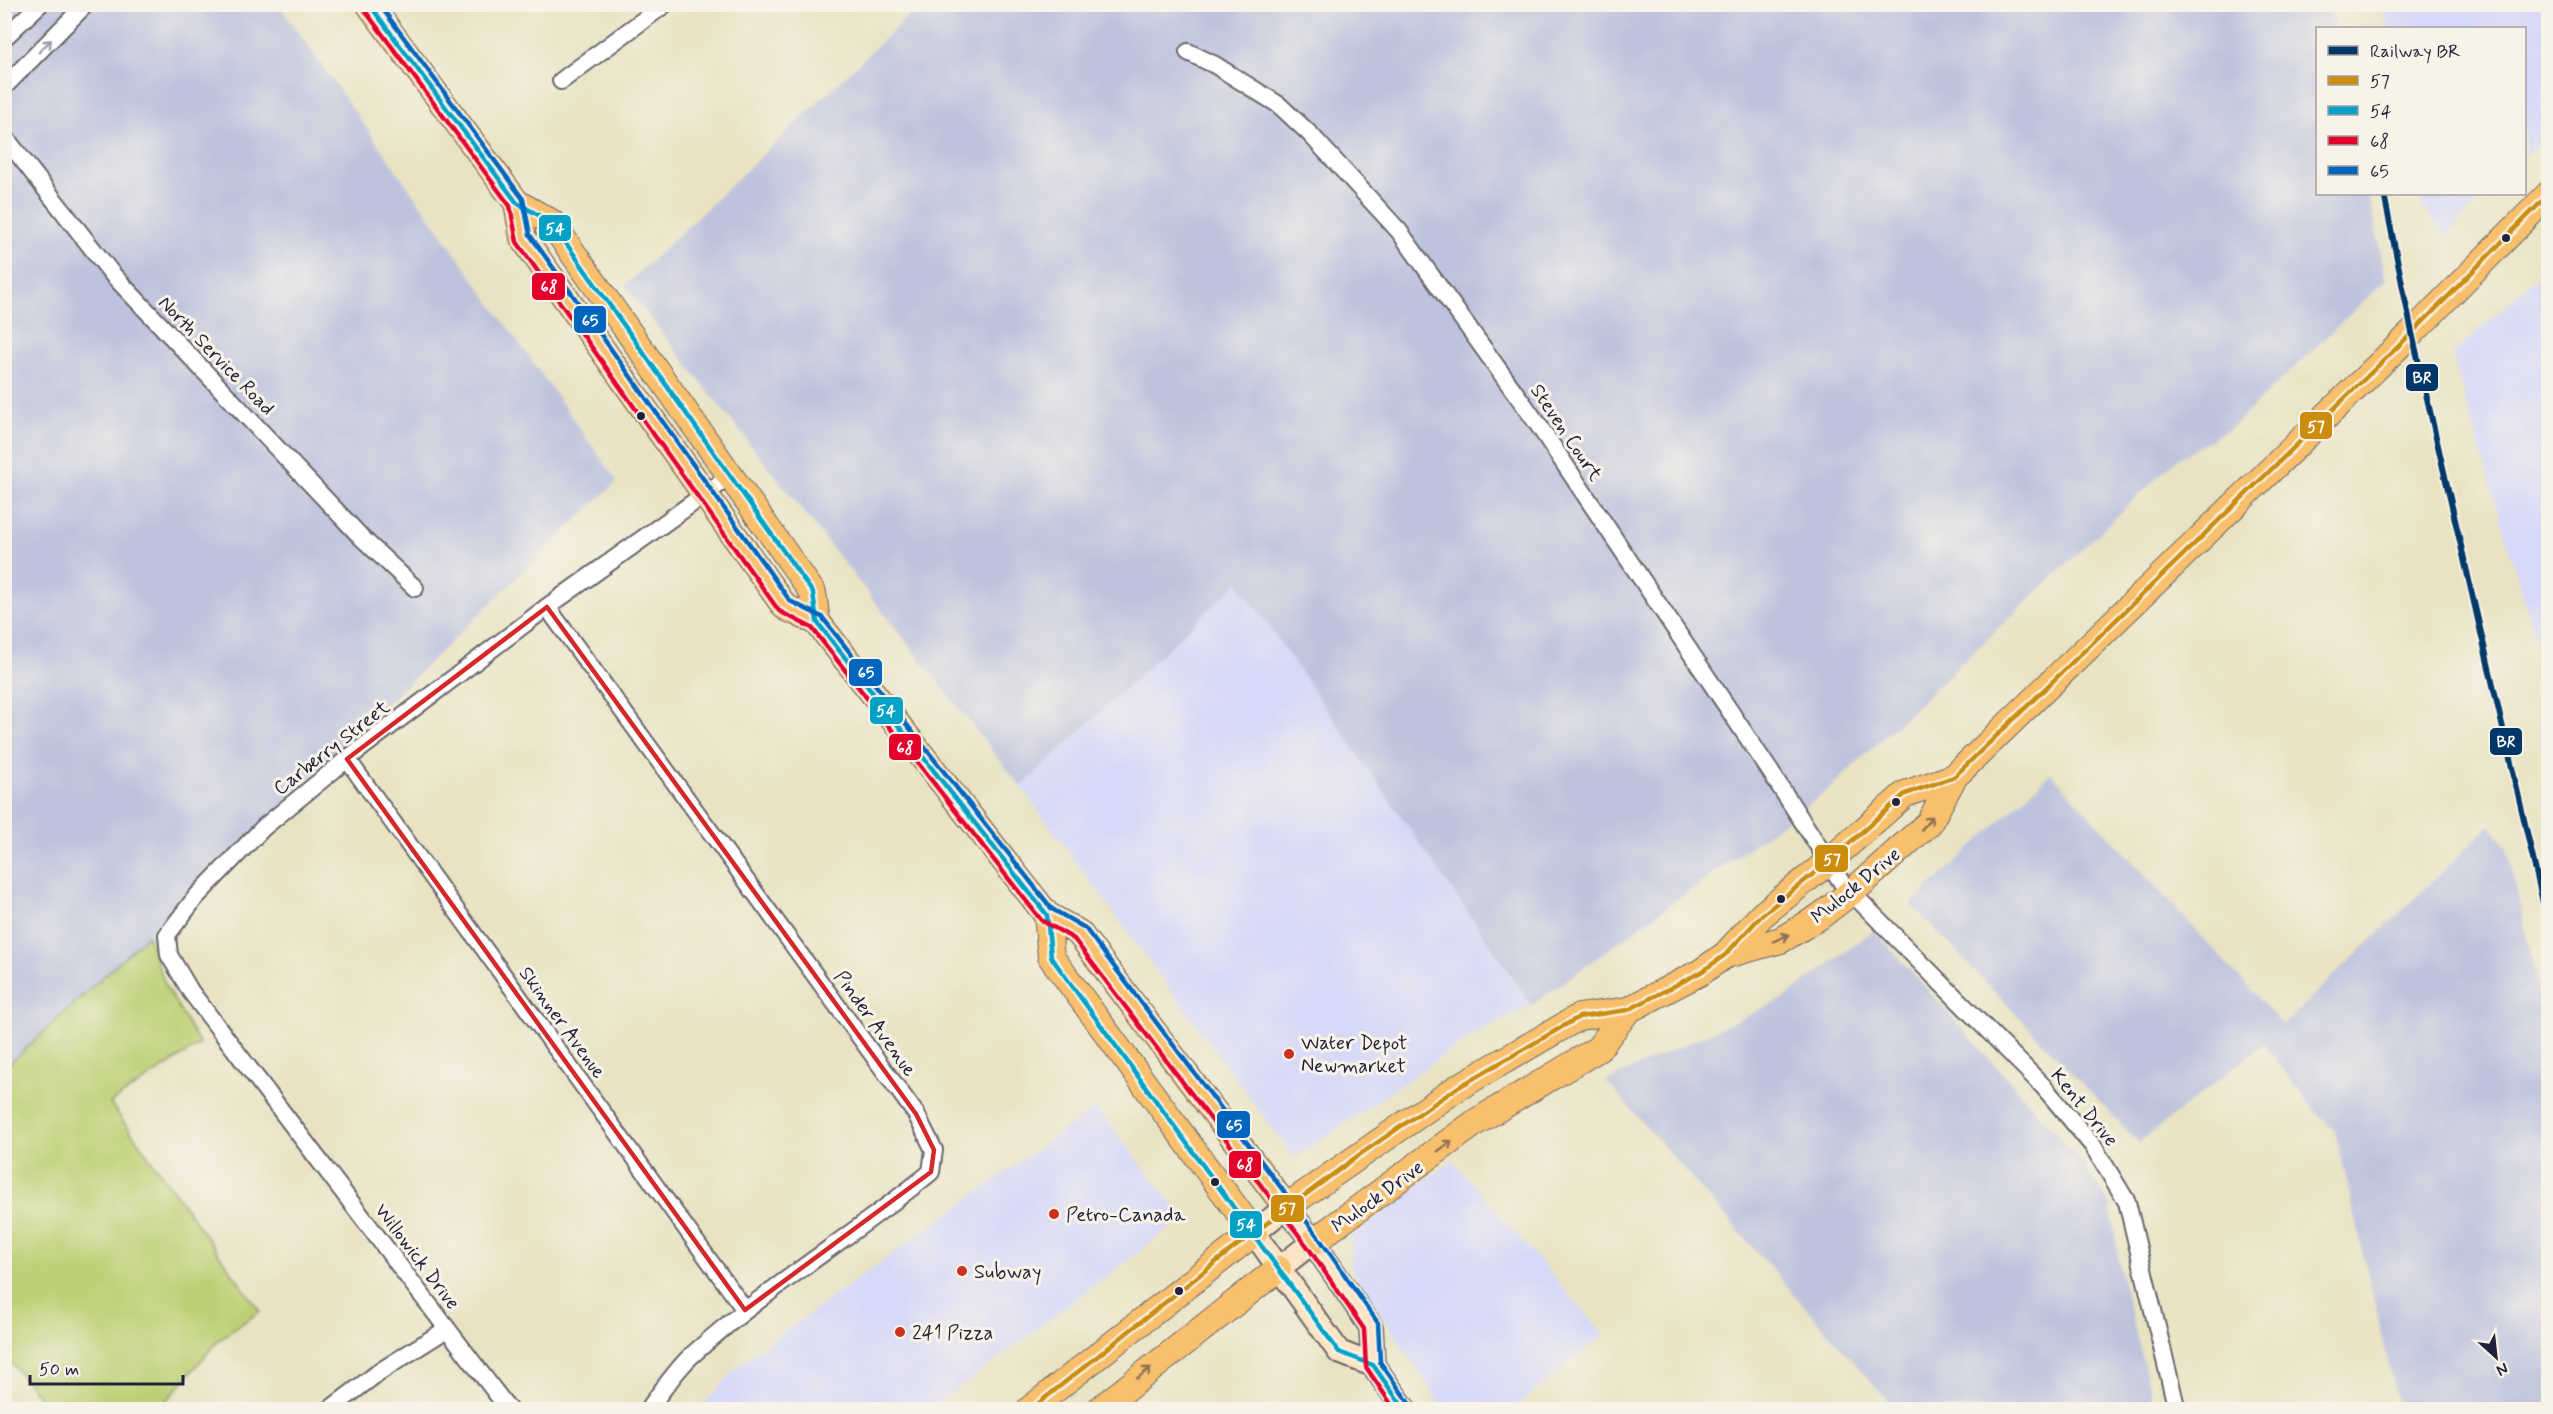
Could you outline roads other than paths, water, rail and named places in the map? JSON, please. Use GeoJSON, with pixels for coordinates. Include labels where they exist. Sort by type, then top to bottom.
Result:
{"type":"FeatureCollection","features":[{"type":"Feature","properties":{"kind":"main road"},"geometry":{"type":"LineString","coordinates":[[369,4],[517,203],[551,222],[813,593],[817,622]]}},
{"type":"Feature","properties":{"kind":"main road","name":"Mulock Drive"},"geometry":{"type":"LineString","coordinates":[[1725,955],[1781,940],[1819,917],[1853,891],[1929,823],[1954,777],[2412,333],[2548,195]]}},
{"type":"Feature","properties":{"kind":"main road"},"geometry":{"type":"LineString","coordinates":[[517,203],[523,238],[785,607],[817,622],[1047,915],[1079,933],[1313,1242],[1371,1327],[1373,1365],[1405,1410]]}},
{"type":"Feature","properties":{"kind":"main road","name":"Mulock Drive"},"geometry":{"type":"LineString","coordinates":[[1029,1410],[1286,1208],[1457,1088],[1579,1017],[1628,1010],[1693,976],[1725,955],[1762,915],[1828,862],[1905,794],[1954,777]]}},
{"type":"Feature","properties":{"kind":"main road"},"geometry":{"type":"LineString","coordinates":[[1047,915],[1051,957],[1339,1352],[1373,1365]]}},
{"type":"Feature","properties":{"kind":"main road","name":"Mulock Drive"},"geometry":{"type":"LineString","coordinates":[[1099,1410],[1313,1242],[1476,1122],[1598,1049],[1628,1010]]}},
{"type":"Feature","properties":{"kind":"street"},"geometry":{"type":"LineString","coordinates":[[4,38],[40,4]]}},
{"type":"Feature","properties":{"kind":"street"},"geometry":{"type":"LineString","coordinates":[[4,87],[86,4]]}},
{"type":"Feature","properties":{"kind":"street"},"geometry":{"type":"LineString","coordinates":[[561,81],[665,4]]}},
{"type":"Feature","properties":{"kind":"street","name":"Steven Court"},"geometry":{"type":"LineString","coordinates":[[1188,52],[1215,65],[1279,105],[1310,134],[1399,231],[1537,423],[1770,771],[1828,862],[1842,882],[1853,891]]}},
{"type":"Feature","properties":{"kind":"street","name":"North Service Road"},"geometry":{"type":"LineString","coordinates":[[4,136],[112,275],[362,538],[415,588]]}},
{"type":"Feature","properties":{"kind":"street","name":"Carberry Street"},"geometry":{"type":"LineString","coordinates":[[294,1127],[191,992],[170,955],[167,935],[196,897],[264,827],[347,759],[547,607],[729,477]]}},
{"type":"Feature","properties":{"kind":"street","name":"Pinder Avenue"},"geometry":{"type":"LineString","coordinates":[[547,607],[916,1114],[934,1150],[931,1172],[902,1196],[745,1310],[690,1357],[648,1410]]}},
{"type":"Feature","properties":{"kind":"street","name":"Skinner Avenue"},"geometry":{"type":"LineString","coordinates":[[347,759],[745,1310]]}},
{"type":"Feature","properties":{"kind":"street","name":"Kent Drive"},"geometry":{"type":"LineString","coordinates":[[1853,891],[2043,1086],[2093,1146],[2127,1202],[2177,1410]]}},
{"type":"Feature","properties":{"kind":"street","name":"Willowick Drive"},"geometry":{"type":"LineString","coordinates":[[294,1127],[508,1410]]}},
{"type":"Feature","properties":{"kind":"street"},"geometry":{"type":"LineString","coordinates":[[329,1410],[379,1372],[447,1329]]}},
{"type":"Feature","properties":{"kind":"rail line","name":"BR"},"geometry":{"type":"LineString","coordinates":[[2384,195],[2412,333],[2548,924]]}},
{"type":"Feature","properties":{"kind":"place","name":"Water Depot Newmarket"},"geometry":{"type":"Point","coordinates":[1289,1054]}},
{"type":"Feature","properties":{"kind":"place","name":"Petro-Canada"},"geometry":{"type":"Point","coordinates":[1054,1214]}},
{"type":"Feature","properties":{"kind":"place","name":"Subway"},"geometry":{"type":"Point","coordinates":[962,1271]}},
{"type":"Feature","properties":{"kind":"place","name":"241 Pizza"},"geometry":{"type":"Point","coordinates":[900,1332]}}]}
